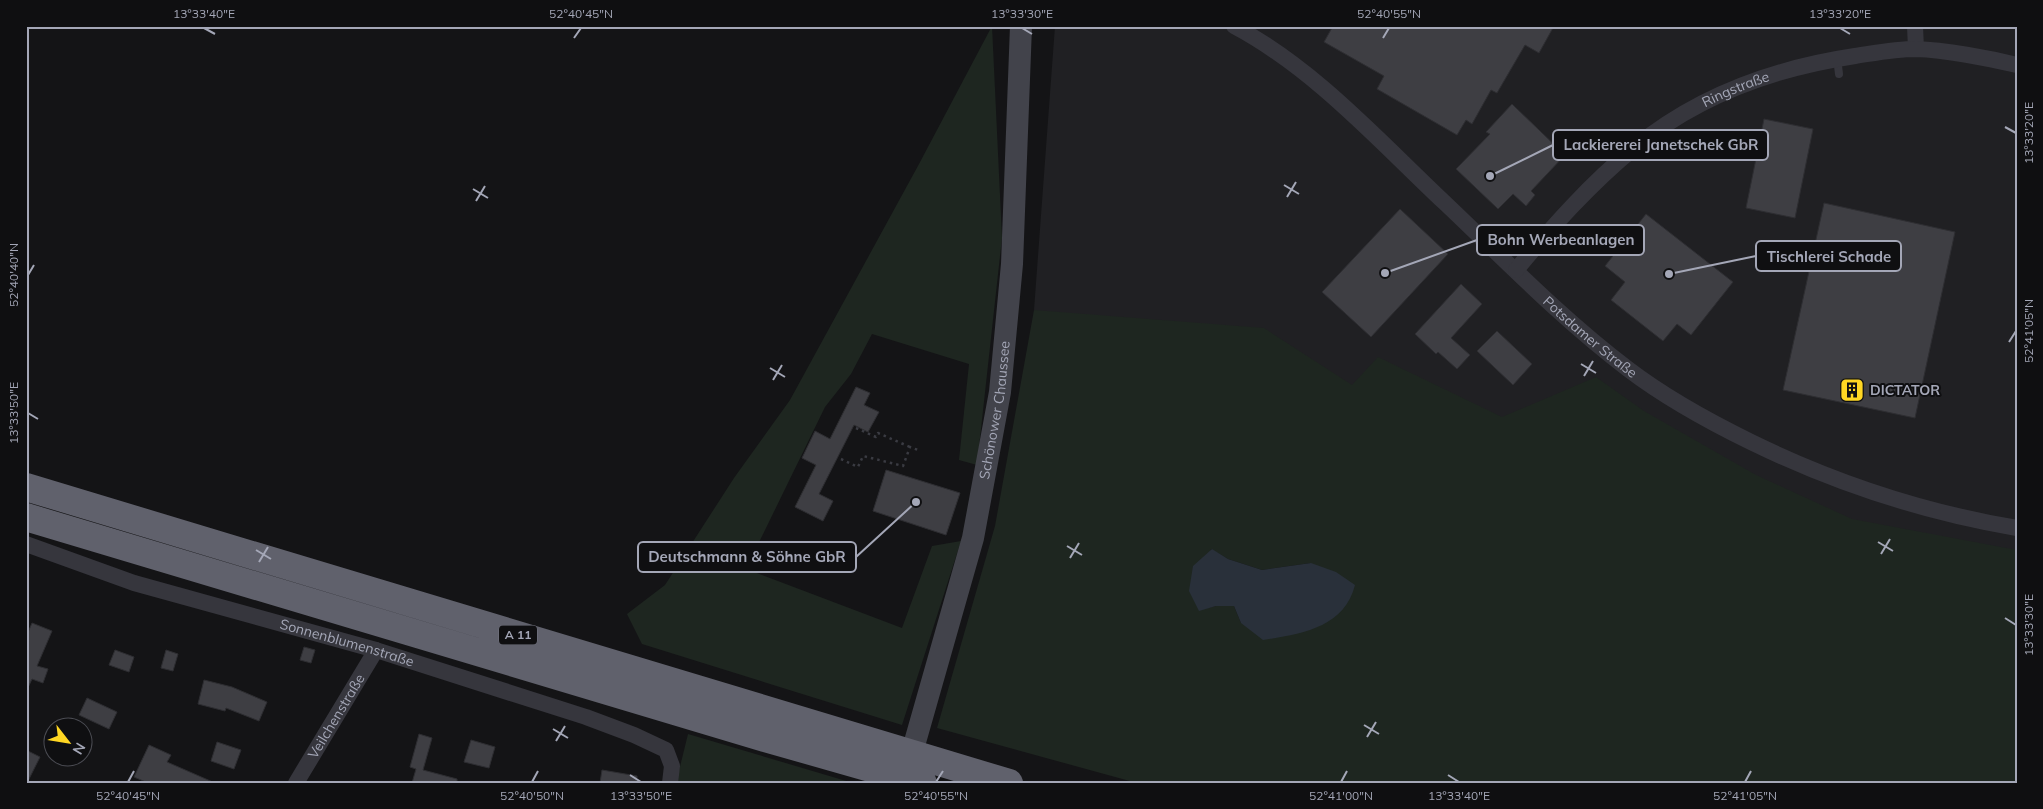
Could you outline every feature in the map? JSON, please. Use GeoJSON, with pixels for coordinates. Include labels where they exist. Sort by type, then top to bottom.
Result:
{"type":"FeatureCollection","features":[{"type":"Feature","properties":{"kind":"highway","name":"A 11"},"geometry":{"type":"LineString","coordinates":[[26,487],[1009,783]]}},
{"type":"Feature","properties":{"kind":"highway","name":"A 11"},"geometry":{"type":"LineString","coordinates":[[26,517],[738,730],[923,783]]}},
{"type":"Feature","properties":{"kind":"main road","name":"Schönower Chaussee"},"geometry":{"type":"LineString","coordinates":[[903,783],[973,538],[1000,392],[1012,264],[1021,26]]}},
{"type":"Feature","properties":{"kind":"street","name":"Potsdamer Straße"},"geometry":{"type":"LineString","coordinates":[[1234,26],[1289,60],[1336,100],[1516,270],[1549,304],[1631,371],[1719,427],[1820,474],[1914,506],[2017,528]]}},
{"type":"Feature","properties":{"kind":"street"},"geometry":{"type":"LineString","coordinates":[[1915,26],[1916,49]]}},
{"type":"Feature","properties":{"kind":"street","name":"Ringstraße"},"geometry":{"type":"LineString","coordinates":[[1516,270],[1600,178],[1654,133],[1703,103],[1733,89],[1769,75],[1823,60],[1838,66],[1889,50],[1916,49],[2017,65]]}},
{"type":"Feature","properties":{"kind":"street","name":"Sonnenblumenstraße"},"geometry":{"type":"LineString","coordinates":[[26,544],[134,583],[376,650],[586,717],[634,735],[666,750],[672,766],[670,783]]}},
{"type":"Feature","properties":{"kind":"street","name":"Veilchenstraße"},"geometry":{"type":"LineString","coordinates":[[296,783],[376,650]]}},
{"type":"Feature","properties":{"kind":"path"},"geometry":{"type":"LineString","coordinates":[[856,428],[876,437],[878,433],[918,450]]}},
{"type":"Feature","properties":{"kind":"path"},"geometry":{"type":"LineString","coordinates":[[842,459],[858,467],[863,456],[903,466],[910,447]]}},
{"type":"Feature","properties":{"kind":"shaded area"},"geometry":{"type":"Polygon","coordinates":[[[992,26],[1002,238],[977,465],[959,460],[969,364],[872,334],[851,374],[825,407],[746,569],[902,628],[932,546],[961,541],[902,725],[642,644],[627,614],[665,585],[734,478],[790,400],[992,26]]]}},
{"type":"Feature","properties":{"kind":"shaded area"},"geometry":{"type":"Polygon","coordinates":[[[1055,26],[2017,26],[2017,783],[1469,504],[1034,310],[1055,26]]]}},
{"type":"Feature","properties":{"kind":"shaded area"},"geometry":{"type":"Polygon","coordinates":[[[1034,310],[1264,328],[1352,385],[1378,357],[1502,417],[1596,377],[1644,411],[1756,475],[1852,519],[2017,550],[2017,783],[1137,783],[937,728],[995,526],[1034,310]],[[1211,549],[1199,610],[1216,606],[1234,606],[1241,623],[1311,563],[1262,570],[1228,559],[1211,549]]]}},
{"type":"Feature","properties":{"kind":"shaded area"},"geometry":{"type":"Polygon","coordinates":[[[1212,549],[1228,559],[1262,570],[1311,563],[1336,572],[1355,585],[1341,611],[1331,620],[1306,631],[1263,640],[1241,623],[1234,606],[1216,606],[1199,611],[1189,591],[1193,566],[1212,549]]]}},
{"type":"Feature","properties":{"kind":"shaded area"},"geometry":{"type":"Polygon","coordinates":[[[688,734],[853,783],[676,783],[688,734]]]}},
{"type":"Feature","properties":{"kind":"building"},"geometry":{"type":"Polygon","coordinates":[[[1333,26],[1554,26],[1539,53],[1525,45],[1497,93],[1491,90],[1472,124],[1466,120],[1457,135],[1377,89],[1384,76],[1324,42],[1333,26]]]}},
{"type":"Feature","properties":{"kind":"building"},"geometry":{"type":"Polygon","coordinates":[[[1512,104],[1565,155],[1531,191],[1535,195],[1526,206],[1513,194],[1498,209],[1456,169],[1490,134],[1486,132],[1512,104]]]}},
{"type":"Feature","properties":{"kind":"building"},"geometry":{"type":"Polygon","coordinates":[[[1764,119],[1813,129],[1795,218],[1746,208],[1764,119]]]}},
{"type":"Feature","properties":{"kind":"building"},"geometry":{"type":"Polygon","coordinates":[[[1824,203],[1955,232],[1915,418],[1783,390],[1824,203]]]}},
{"type":"Feature","properties":{"kind":"building"},"geometry":{"type":"Polygon","coordinates":[[[1400,209],[1448,254],[1371,337],[1322,292],[1400,209]]]}},
{"type":"Feature","properties":{"kind":"building"},"geometry":{"type":"Polygon","coordinates":[[[1646,214],[1733,282],[1691,335],[1677,324],[1663,341],[1611,300],[1625,282],[1605,266],[1646,214]]]}},
{"type":"Feature","properties":{"kind":"building"},"geometry":{"type":"Polygon","coordinates":[[[1461,284],[1482,304],[1451,338],[1470,355],[1457,369],[1438,352],[1436,354],[1415,334],[1461,284]]]}},
{"type":"Feature","properties":{"kind":"building"},"geometry":{"type":"Polygon","coordinates":[[[1497,331],[1532,364],[1513,385],[1477,351],[1497,331]]]}},
{"type":"Feature","properties":{"kind":"building"},"geometry":{"type":"Polygon","coordinates":[[[856,387],[870,393],[864,405],[879,412],[868,432],[854,425],[819,494],[833,501],[823,521],[795,507],[816,465],[802,458],[815,431],[830,439],[856,387]]]}},
{"type":"Feature","properties":{"kind":"building"},"geometry":{"type":"Polygon","coordinates":[[[886,470],[960,493],[946,535],[873,511],[886,470]]]}},
{"type":"Feature","properties":{"kind":"building"},"geometry":{"type":"Polygon","coordinates":[[[32,623],[52,631],[37,666],[48,669],[43,683],[32,679],[26,692],[26,637],[32,623]]]}},
{"type":"Feature","properties":{"kind":"building"},"geometry":{"type":"Polygon","coordinates":[[[304,647],[315,650],[311,663],[300,660],[304,647]]]}},
{"type":"Feature","properties":{"kind":"building"},"geometry":{"type":"Polygon","coordinates":[[[115,650],[134,657],[129,672],[109,665],[115,650]]]}},
{"type":"Feature","properties":{"kind":"building"},"geometry":{"type":"Polygon","coordinates":[[[166,650],[178,654],[173,671],[161,668],[166,650]]]}},
{"type":"Feature","properties":{"kind":"building"},"geometry":{"type":"Polygon","coordinates":[[[204,680],[232,687],[267,702],[259,721],[226,708],[225,711],[198,704],[204,680]]]}},
{"type":"Feature","properties":{"kind":"building"},"geometry":{"type":"Polygon","coordinates":[[[87,698],[117,712],[109,729],[92,721],[92,716],[79,715],[87,698]]]}},
{"type":"Feature","properties":{"kind":"building"},"geometry":{"type":"Polygon","coordinates":[[[419,734],[432,738],[423,770],[457,779],[457,783],[412,783],[416,769],[410,767],[419,734]]]}},
{"type":"Feature","properties":{"kind":"building"},"geometry":{"type":"Polygon","coordinates":[[[471,740],[495,747],[489,768],[464,762],[471,740]]]}},
{"type":"Feature","properties":{"kind":"building"},"geometry":{"type":"Polygon","coordinates":[[[217,742],[241,750],[234,769],[211,761],[217,742]]]}},
{"type":"Feature","properties":{"kind":"building"},"geometry":{"type":"Polygon","coordinates":[[[149,745],[171,755],[167,762],[215,783],[148,783],[134,777],[149,745]]]}},
{"type":"Feature","properties":{"kind":"building"},"geometry":{"type":"Polygon","coordinates":[[[26,750],[40,757],[27,783],[26,783],[26,750]]]}},
{"type":"Feature","properties":{"kind":"building"},"geometry":{"type":"Polygon","coordinates":[[[602,770],[637,776],[637,783],[600,783],[602,770]]]}},
{"type":"Feature","properties":{"kind":"place","name":"Lackiererei Janetschek GbR"},"geometry":{"type":"Point","coordinates":[1490,176]}},
{"type":"Feature","properties":{"kind":"place","name":"Bohn Werbeanlagen"},"geometry":{"type":"Point","coordinates":[1385,273]}},
{"type":"Feature","properties":{"kind":"place","name":"Tischlerei Schade"},"geometry":{"type":"Point","coordinates":[1669,274]}},
{"type":"Feature","properties":{"kind":"place","name":"DICTATOR"},"geometry":{"type":"Point","coordinates":[1852,390]}},
{"type":"Feature","properties":{"kind":"place","name":"Deutschmann & Söhne GbR"},"geometry":{"type":"Point","coordinates":[916,502]}}]}
